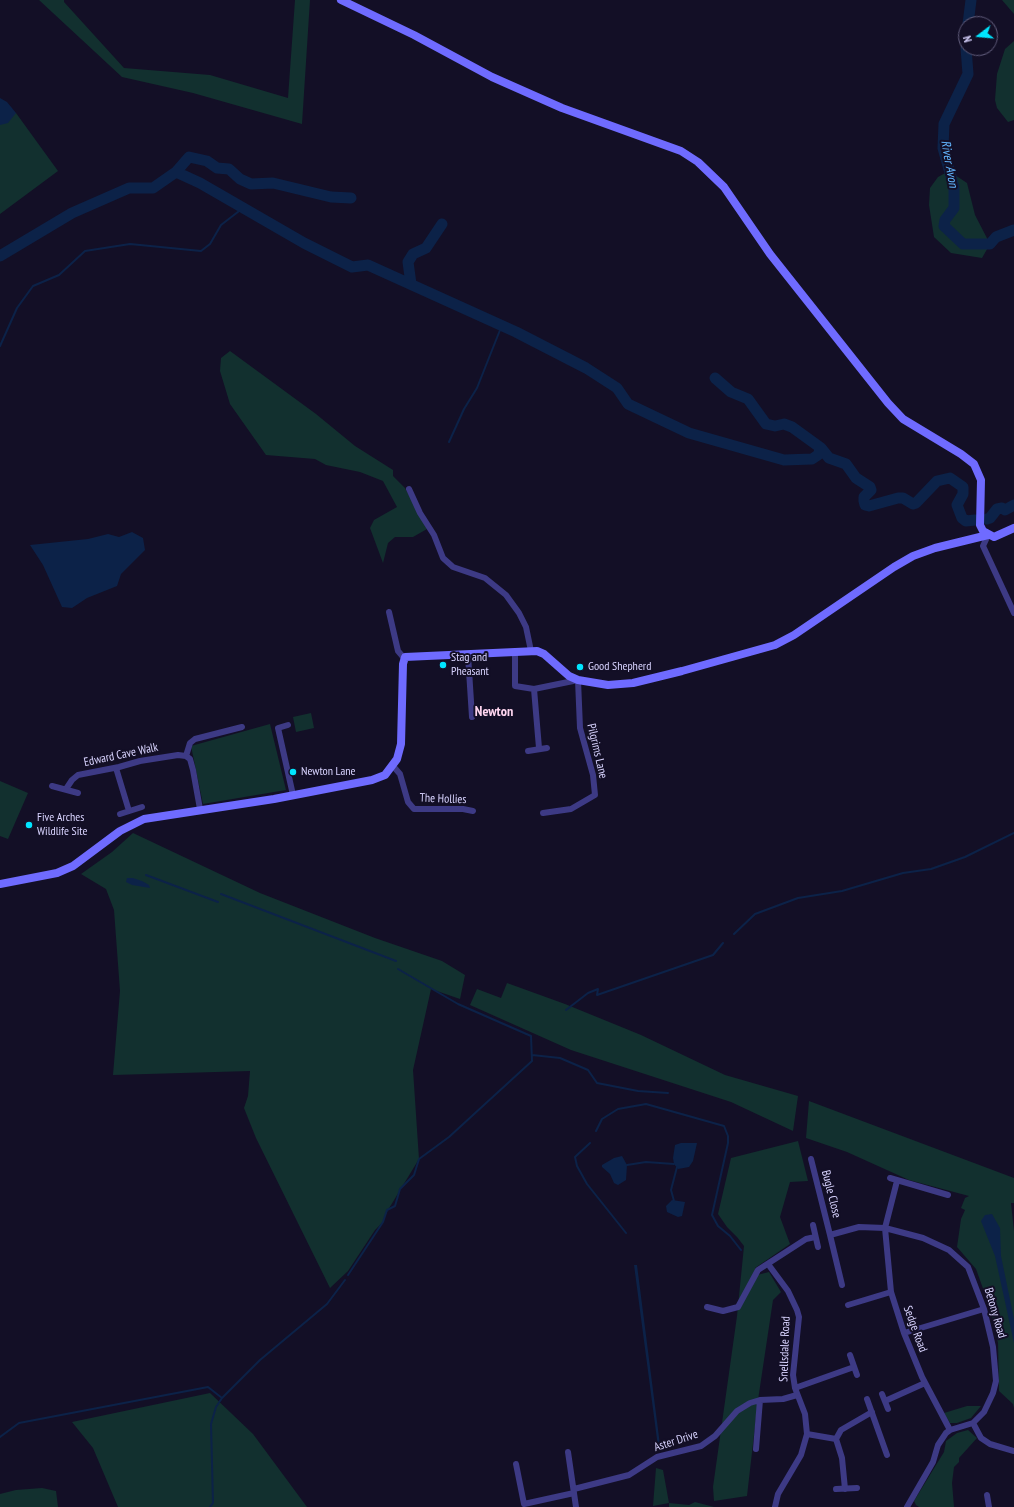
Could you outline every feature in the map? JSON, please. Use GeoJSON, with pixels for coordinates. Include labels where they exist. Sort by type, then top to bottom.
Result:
{"type":"FeatureCollection","features":[{"type":"Feature","properties":{"kind":"street"},"geometry":{"type":"LineString","coordinates":[[341,0],[414,35],[492,77],[562,108],[681,151],[698,162],[724,187],[770,254],[888,403],[904,419],[961,454],[974,464],[980,480],[980,525],[988,535]]}},
{"type":"Feature","properties":{"kind":"street"},"geometry":{"type":"LineString","coordinates":[[409,488],[420,513],[434,536],[443,558],[453,567],[485,578],[506,595],[519,613],[526,627],[531,651]]}},
{"type":"Feature","properties":{"kind":"street"},"geometry":{"type":"LineString","coordinates":[[389,612],[398,651],[406,658],[531,651],[544,654],[569,676],[578,680],[608,685],[633,683],[775,645],[794,635],[894,567],[913,556],[935,548],[988,535],[994,537],[1014,528]]}},
{"type":"Feature","properties":{"kind":"street"},"geometry":{"type":"LineString","coordinates":[[988,535],[983,546],[1014,613]]}},
{"type":"Feature","properties":{"kind":"street"},"geometry":{"type":"LineString","coordinates":[[515,652],[515,686],[534,688],[578,680]]}},
{"type":"Feature","properties":{"kind":"street"},"geometry":{"type":"LineString","coordinates":[[468,655],[472,718]]}},
{"type":"Feature","properties":{"kind":"street"},"geometry":{"type":"LineString","coordinates":[[0,884],[57,873],[73,866],[125,828],[144,818],[293,795],[372,780],[385,775],[393,766],[401,744],[406,658]]}},
{"type":"Feature","properties":{"kind":"street","name":"Pilgrims Lane"},"geometry":{"type":"LineString","coordinates":[[543,813],[571,809],[595,795],[593,775],[580,728],[578,680]]}},
{"type":"Feature","properties":{"kind":"street"},"geometry":{"type":"LineString","coordinates":[[534,688],[539,748]]}},
{"type":"Feature","properties":{"kind":"street"},"geometry":{"type":"LineString","coordinates":[[288,725],[278,728],[293,795]]}},
{"type":"Feature","properties":{"kind":"street"},"geometry":{"type":"LineString","coordinates":[[200,809],[193,770],[190,760],[186,756],[190,743],[195,739],[242,727]]}},
{"type":"Feature","properties":{"kind":"street"},"geometry":{"type":"LineString","coordinates":[[528,751],[539,748],[547,748]]}},
{"type":"Feature","properties":{"kind":"street","name":"Edward Cave Walk"},"geometry":{"type":"LineString","coordinates":[[66,789],[76,776],[147,760],[178,755],[186,756]]}},
{"type":"Feature","properties":{"kind":"street","name":"The Hollies"},"geometry":{"type":"LineString","coordinates":[[393,766],[400,774],[408,802],[414,809],[463,809],[473,811]]}},
{"type":"Feature","properties":{"kind":"street"},"geometry":{"type":"LineString","coordinates":[[116,768],[129,812]]}},
{"type":"Feature","properties":{"kind":"street"},"geometry":{"type":"LineString","coordinates":[[52,786],[78,793]]}},
{"type":"Feature","properties":{"kind":"street"},"geometry":{"type":"LineString","coordinates":[[120,814],[142,807]]}},
{"type":"Feature","properties":{"kind":"street","name":"Bugle Close"},"geometry":{"type":"LineString","coordinates":[[811,1158],[842,1285]]}},
{"type":"Feature","properties":{"kind":"street"},"geometry":{"type":"LineString","coordinates":[[890,1178],[948,1195]]}},
{"type":"Feature","properties":{"kind":"street","name":"Sedge Road"},"geometry":{"type":"LineString","coordinates":[[897,1181],[885,1228],[891,1292],[904,1334],[925,1383],[950,1430]]}},
{"type":"Feature","properties":{"kind":"street"},"geometry":{"type":"LineString","coordinates":[[813,1225],[818,1247]]}},
{"type":"Feature","properties":{"kind":"street","name":"Bugle Close"},"geometry":{"type":"LineString","coordinates":[[830,1235],[859,1227],[885,1228]]}},
{"type":"Feature","properties":{"kind":"street","name":"Betony Road"},"geometry":{"type":"LineString","coordinates":[[885,1228],[923,1238],[949,1250],[968,1267],[973,1276],[984,1309],[993,1347],[996,1381],[988,1404],[973,1423]]}},
{"type":"Feature","properties":{"kind":"street"},"geometry":{"type":"LineString","coordinates":[[707,1307],[723,1311],[738,1307],[758,1270],[806,1239],[815,1236]]}},
{"type":"Feature","properties":{"kind":"street","name":"Snellsdale Road"},"geometry":{"type":"LineString","coordinates":[[768,1264],[791,1296],[799,1317],[793,1375],[797,1395],[805,1414],[807,1434],[801,1455],[778,1494],[775,1507]]}},
{"type":"Feature","properties":{"kind":"street"},"geometry":{"type":"LineString","coordinates":[[848,1305],[891,1292]]}},
{"type":"Feature","properties":{"kind":"street"},"geometry":{"type":"LineString","coordinates":[[904,1334],[984,1309]]}},
{"type":"Feature","properties":{"kind":"street"},"geometry":{"type":"LineString","coordinates":[[850,1355],[857,1375]]}},
{"type":"Feature","properties":{"kind":"street"},"geometry":{"type":"LineString","coordinates":[[795,1388],[854,1367]]}},
{"type":"Feature","properties":{"kind":"street"},"geometry":{"type":"LineString","coordinates":[[885,1401],[925,1383]]}},
{"type":"Feature","properties":{"kind":"street"},"geometry":{"type":"LineString","coordinates":[[882,1394],[888,1409]]}},
{"type":"Feature","properties":{"kind":"street","name":"Aster Drive"},"geometry":{"type":"LineString","coordinates":[[516,1464],[524,1504],[630,1475],[657,1457],[701,1446],[715,1436],[737,1411],[760,1400],[783,1399],[797,1395]]}},
{"type":"Feature","properties":{"kind":"street"},"geometry":{"type":"LineString","coordinates":[[867,1399],[887,1455]]}},
{"type":"Feature","properties":{"kind":"street"},"geometry":{"type":"LineString","coordinates":[[756,1449],[760,1400]]}},
{"type":"Feature","properties":{"kind":"street"},"geometry":{"type":"LineString","coordinates":[[845,1489],[842,1458],[836,1439],[841,1430],[872,1412]]}},
{"type":"Feature","properties":{"kind":"street"},"geometry":{"type":"LineString","coordinates":[[907,1507],[911,1497],[933,1462],[938,1445],[950,1430],[973,1423],[981,1438],[990,1444],[1014,1452]]}},
{"type":"Feature","properties":{"kind":"street"},"geometry":{"type":"LineString","coordinates":[[807,1434],[836,1439]]}},
{"type":"Feature","properties":{"kind":"street"},"geometry":{"type":"LineString","coordinates":[[568,1452],[576,1507]]}},
{"type":"Feature","properties":{"kind":"street"},"geometry":{"type":"LineString","coordinates":[[836,1489],[857,1488]]}},
{"type":"Feature","properties":{"kind":"green space"},"geometry":{"type":"Polygon","coordinates":[[[39,0],[64,0],[64,2],[124,68],[210,75],[288,98],[295,0],[310,0],[302,124],[193,93],[122,77],[39,0]]]}},
{"type":"Feature","properties":{"kind":"green space"},"geometry":{"type":"Polygon","coordinates":[[[1002,0],[1014,0],[1014,14],[1002,0]]]}},
{"type":"Feature","properties":{"kind":"green space"},"geometry":{"type":"Polygon","coordinates":[[[1014,41],[1014,120],[1008,122],[997,108],[995,100],[997,74],[1005,49],[1014,41]]]}},
{"type":"Feature","properties":{"kind":"green space"},"geometry":{"type":"Polygon","coordinates":[[[0,113],[16,113],[58,171],[0,214],[0,113]]]}},
{"type":"Feature","properties":{"kind":"green space"},"geometry":{"type":"Polygon","coordinates":[[[949,171],[967,183],[975,215],[990,244],[982,258],[951,253],[934,237],[929,205],[930,188],[938,177],[949,171]]]}},
{"type":"Feature","properties":{"kind":"green space"},"geometry":{"type":"Polygon","coordinates":[[[230,351],[316,414],[355,446],[393,470],[393,476],[405,488],[427,529],[413,537],[395,537],[388,543],[383,563],[370,528],[374,520],[397,507],[383,481],[360,472],[326,465],[315,459],[266,455],[230,404],[220,371],[221,358],[230,351]]]}},
{"type":"Feature","properties":{"kind":"green space"},"geometry":{"type":"Polygon","coordinates":[[[311,713],[314,728],[296,732],[293,717],[311,713]]]}},
{"type":"Feature","properties":{"kind":"green space"},"geometry":{"type":"Polygon","coordinates":[[[270,724],[286,790],[203,804],[191,746],[270,724]]]}},
{"type":"Feature","properties":{"kind":"green space"},"geometry":{"type":"Polygon","coordinates":[[[0,781],[28,793],[8,839],[0,836],[0,781]]]}},
{"type":"Feature","properties":{"kind":"green space"},"geometry":{"type":"Polygon","coordinates":[[[133,833],[260,893],[375,938],[442,961],[465,975],[460,999],[431,989],[413,1070],[419,1159],[388,1210],[383,1222],[375,1230],[348,1271],[330,1288],[256,1138],[244,1108],[248,1096],[250,1071],[113,1075],[120,991],[114,910],[106,889],[81,874],[112,852],[133,833]]]}},
{"type":"Feature","properties":{"kind":"green space"},"geometry":{"type":"Polygon","coordinates":[[[507,983],[565,1004],[641,1035],[725,1075],[798,1096],[793,1131],[731,1102],[571,1050],[470,1005],[477,989],[501,998],[507,983]]]}},
{"type":"Feature","properties":{"kind":"green space"},"geometry":{"type":"Polygon","coordinates":[[[809,1101],[1014,1178],[1014,1203],[1011,1203],[1014,1231],[1014,1408],[1013,1404],[999,1391],[998,1343],[990,1308],[976,1269],[957,1247],[961,1219],[965,1210],[961,1208],[965,1198],[969,1196],[909,1180],[847,1152],[806,1138],[809,1101]]]}},
{"type":"Feature","properties":{"kind":"green space"},"geometry":{"type":"Polygon","coordinates":[[[798,1141],[808,1181],[790,1182],[780,1217],[790,1244],[755,1268],[757,1275],[769,1272],[781,1292],[773,1300],[758,1400],[747,1496],[714,1501],[713,1487],[737,1316],[744,1246],[727,1227],[718,1214],[731,1158],[798,1141]]]}},
{"type":"Feature","properties":{"kind":"green space"},"geometry":{"type":"Polygon","coordinates":[[[210,1393],[253,1434],[307,1507],[118,1507],[93,1448],[72,1422],[210,1393]]]}},
{"type":"Feature","properties":{"kind":"green space"},"geometry":{"type":"Polygon","coordinates":[[[967,1406],[981,1406],[971,1418],[957,1423],[950,1423],[944,1413],[967,1406]]]}},
{"type":"Feature","properties":{"kind":"green space"},"geometry":{"type":"Polygon","coordinates":[[[968,1430],[977,1438],[959,1458],[959,1462],[954,1467],[952,1483],[954,1507],[919,1507],[914,1501],[944,1452],[946,1441],[957,1433],[968,1430]]]}},
{"type":"Feature","properties":{"kind":"green space"},"geometry":{"type":"Polygon","coordinates":[[[656,1468],[663,1470],[669,1503],[653,1506],[656,1468]]]}},
{"type":"Feature","properties":{"kind":"green space"},"geometry":{"type":"Polygon","coordinates":[[[42,1488],[56,1491],[58,1507],[0,1507],[0,1494],[16,1490],[42,1488]]]}},
{"type":"Feature","properties":{"kind":"green space"},"geometry":{"type":"Polygon","coordinates":[[[695,1502],[714,1507],[669,1507],[669,1503],[689,1505],[695,1502]]]}},
{"type":"Feature","properties":{"kind":"water"},"geometry":{"type":"Polygon","coordinates":[[[0,98],[7,102],[16,113],[8,123],[0,125],[0,98]]]}},
{"type":"Feature","properties":{"kind":"water"},"geometry":{"type":"Polygon","coordinates":[[[132,532],[143,538],[145,550],[121,574],[117,586],[87,598],[72,608],[62,607],[43,565],[30,545],[88,539],[108,534],[119,537],[132,532]]]}},
{"type":"Feature","properties":{"kind":"water"},"geometry":{"type":"Polygon","coordinates":[[[127,878],[142,881],[149,885],[150,888],[132,885],[126,882],[127,878]]]}},
{"type":"Feature","properties":{"kind":"water"},"geometry":{"type":"Polygon","coordinates":[[[681,1143],[697,1143],[693,1161],[689,1167],[678,1169],[674,1164],[673,1158],[675,1145],[681,1143]]]}},
{"type":"Feature","properties":{"kind":"water"},"geometry":{"type":"Polygon","coordinates":[[[622,1156],[627,1165],[626,1180],[618,1185],[614,1183],[610,1174],[602,1167],[602,1165],[614,1158],[622,1156]]]}},
{"type":"Feature","properties":{"kind":"water"},"geometry":{"type":"Polygon","coordinates":[[[672,1200],[685,1202],[682,1216],[678,1217],[667,1212],[666,1206],[672,1200]]]}},
{"type":"Feature","properties":{"kind":"water"},"geometry":{"type":"Polygon","coordinates":[[[992,1214],[1000,1228],[1001,1256],[1014,1319],[1014,1343],[995,1256],[981,1221],[985,1215],[992,1214]]]}},
{"type":"Feature","properties":{"kind":"water"},"geometry":{"type":"Polygon","coordinates":[[[634,1265],[637,1265],[660,1445],[658,1447],[634,1265]]]}},
{"type":"Feature","properties":{"kind":"waterway","name":"River Avon"},"geometry":{"type":"LineString","coordinates":[[969,16],[971,0]]}},
{"type":"Feature","properties":{"kind":"waterway","name":"River Avon"},"geometry":{"type":"LineString","coordinates":[[967,56],[968,74],[944,124],[943,148],[954,187],[954,208],[945,220],[944,226],[963,244],[990,244],[996,237],[1014,230]]}},
{"type":"Feature","properties":{"kind":"waterway"},"geometry":{"type":"LineString","coordinates":[[176,172],[189,157],[207,161],[217,168],[229,169],[240,179],[251,184],[273,183],[331,197],[351,198]]}},
{"type":"Feature","properties":{"kind":"waterway"},"geometry":{"type":"LineString","coordinates":[[0,256],[72,213],[129,188],[153,188],[176,172],[200,183],[304,243],[352,267],[368,265],[516,332],[586,368],[617,388],[628,404],[689,433],[784,460],[812,459],[818,455],[821,448],[829,458],[846,464],[856,478],[870,487],[871,490],[864,497],[865,505],[869,506],[898,498],[903,498],[913,504],[916,503],[937,481],[950,478],[963,487],[963,494],[957,505],[962,518],[966,521],[975,520]]}},
{"type":"Feature","properties":{"kind":"waterway"},"geometry":{"type":"LineString","coordinates":[[0,346],[17,308],[33,286],[59,275],[85,251],[130,244],[201,251],[210,244],[221,225],[243,208]]}},
{"type":"Feature","properties":{"kind":"waterway"},"geometry":{"type":"LineString","coordinates":[[411,284],[408,262],[413,254],[426,248],[442,224]]}},
{"type":"Feature","properties":{"kind":"waterway"},"geometry":{"type":"LineString","coordinates":[[449,442],[464,409],[477,388],[502,325]]}},
{"type":"Feature","properties":{"kind":"waterway"},"geometry":{"type":"LineString","coordinates":[[715,378],[731,392],[748,399],[766,424],[775,426],[784,424],[792,427],[821,448]]}},
{"type":"Feature","properties":{"kind":"waterway"},"geometry":{"type":"LineString","coordinates":[[987,519],[990,518],[997,509],[1002,508],[1005,510],[1014,505]]}},
{"type":"Feature","properties":{"kind":"waterway"},"geometry":{"type":"LineString","coordinates":[[734,934],[755,914],[798,898],[842,891],[903,873],[931,869],[965,857],[1014,833]]}},
{"type":"Feature","properties":{"kind":"waterway"},"geometry":{"type":"LineString","coordinates":[[146,875],[218,902]]}},
{"type":"Feature","properties":{"kind":"waterway"},"geometry":{"type":"LineString","coordinates":[[221,894],[396,961]]}},
{"type":"Feature","properties":{"kind":"waterway"},"geometry":{"type":"LineString","coordinates":[[566,1010],[588,993],[598,989],[597,995],[713,955],[723,943]]}},
{"type":"Feature","properties":{"kind":"waterway"},"geometry":{"type":"LineString","coordinates":[[348,1275],[383,1222],[387,1210],[395,1206],[400,1189],[414,1175],[419,1159],[449,1137],[532,1061],[531,1036],[458,1004],[398,969]]}},
{"type":"Feature","properties":{"kind":"waterway"},"geometry":{"type":"LineString","coordinates":[[532,1055],[560,1058],[588,1070],[597,1083],[638,1091],[668,1093]]}},
{"type":"Feature","properties":{"kind":"waterway"},"geometry":{"type":"LineString","coordinates":[[596,1131],[602,1119],[618,1109],[646,1104],[724,1126],[728,1136],[728,1143],[712,1215],[718,1226],[730,1236],[741,1250]]}},
{"type":"Feature","properties":{"kind":"waterway"},"geometry":{"type":"LineString","coordinates":[[590,1143],[575,1157],[577,1166],[587,1184],[626,1233]]}},
{"type":"Feature","properties":{"kind":"waterway"},"geometry":{"type":"LineString","coordinates":[[627,1165],[646,1162],[674,1164]]}},
{"type":"Feature","properties":{"kind":"waterway"},"geometry":{"type":"LineString","coordinates":[[674,1201],[671,1190],[677,1167]]}},
{"type":"Feature","properties":{"kind":"waterway"},"geometry":{"type":"LineString","coordinates":[[210,1507],[213,1503],[211,1424],[216,1407],[222,1398],[260,1360],[327,1304],[345,1280]]}},
{"type":"Feature","properties":{"kind":"waterway"},"geometry":{"type":"LineString","coordinates":[[0,1437],[19,1423],[208,1387],[222,1398]]}},
{"type":"Feature","properties":{"kind":"place","name":"Stag and Pheasant"},"geometry":{"type":"Point","coordinates":[443,665]}},
{"type":"Feature","properties":{"kind":"place","name":"Good Shepherd"},"geometry":{"type":"Point","coordinates":[580,667]}},
{"type":"Feature","properties":{"kind":"place","name":"Newton Lane"},"geometry":{"type":"Point","coordinates":[293,772]}},
{"type":"Feature","properties":{"kind":"place","name":"Five Arches Wildlife Site"},"geometry":{"type":"Point","coordinates":[29,825]}},
{"type":"Feature","properties":{"kind":"district","name":"Newton"},"geometry":{"type":"Point","coordinates":[494,712]}}]}
